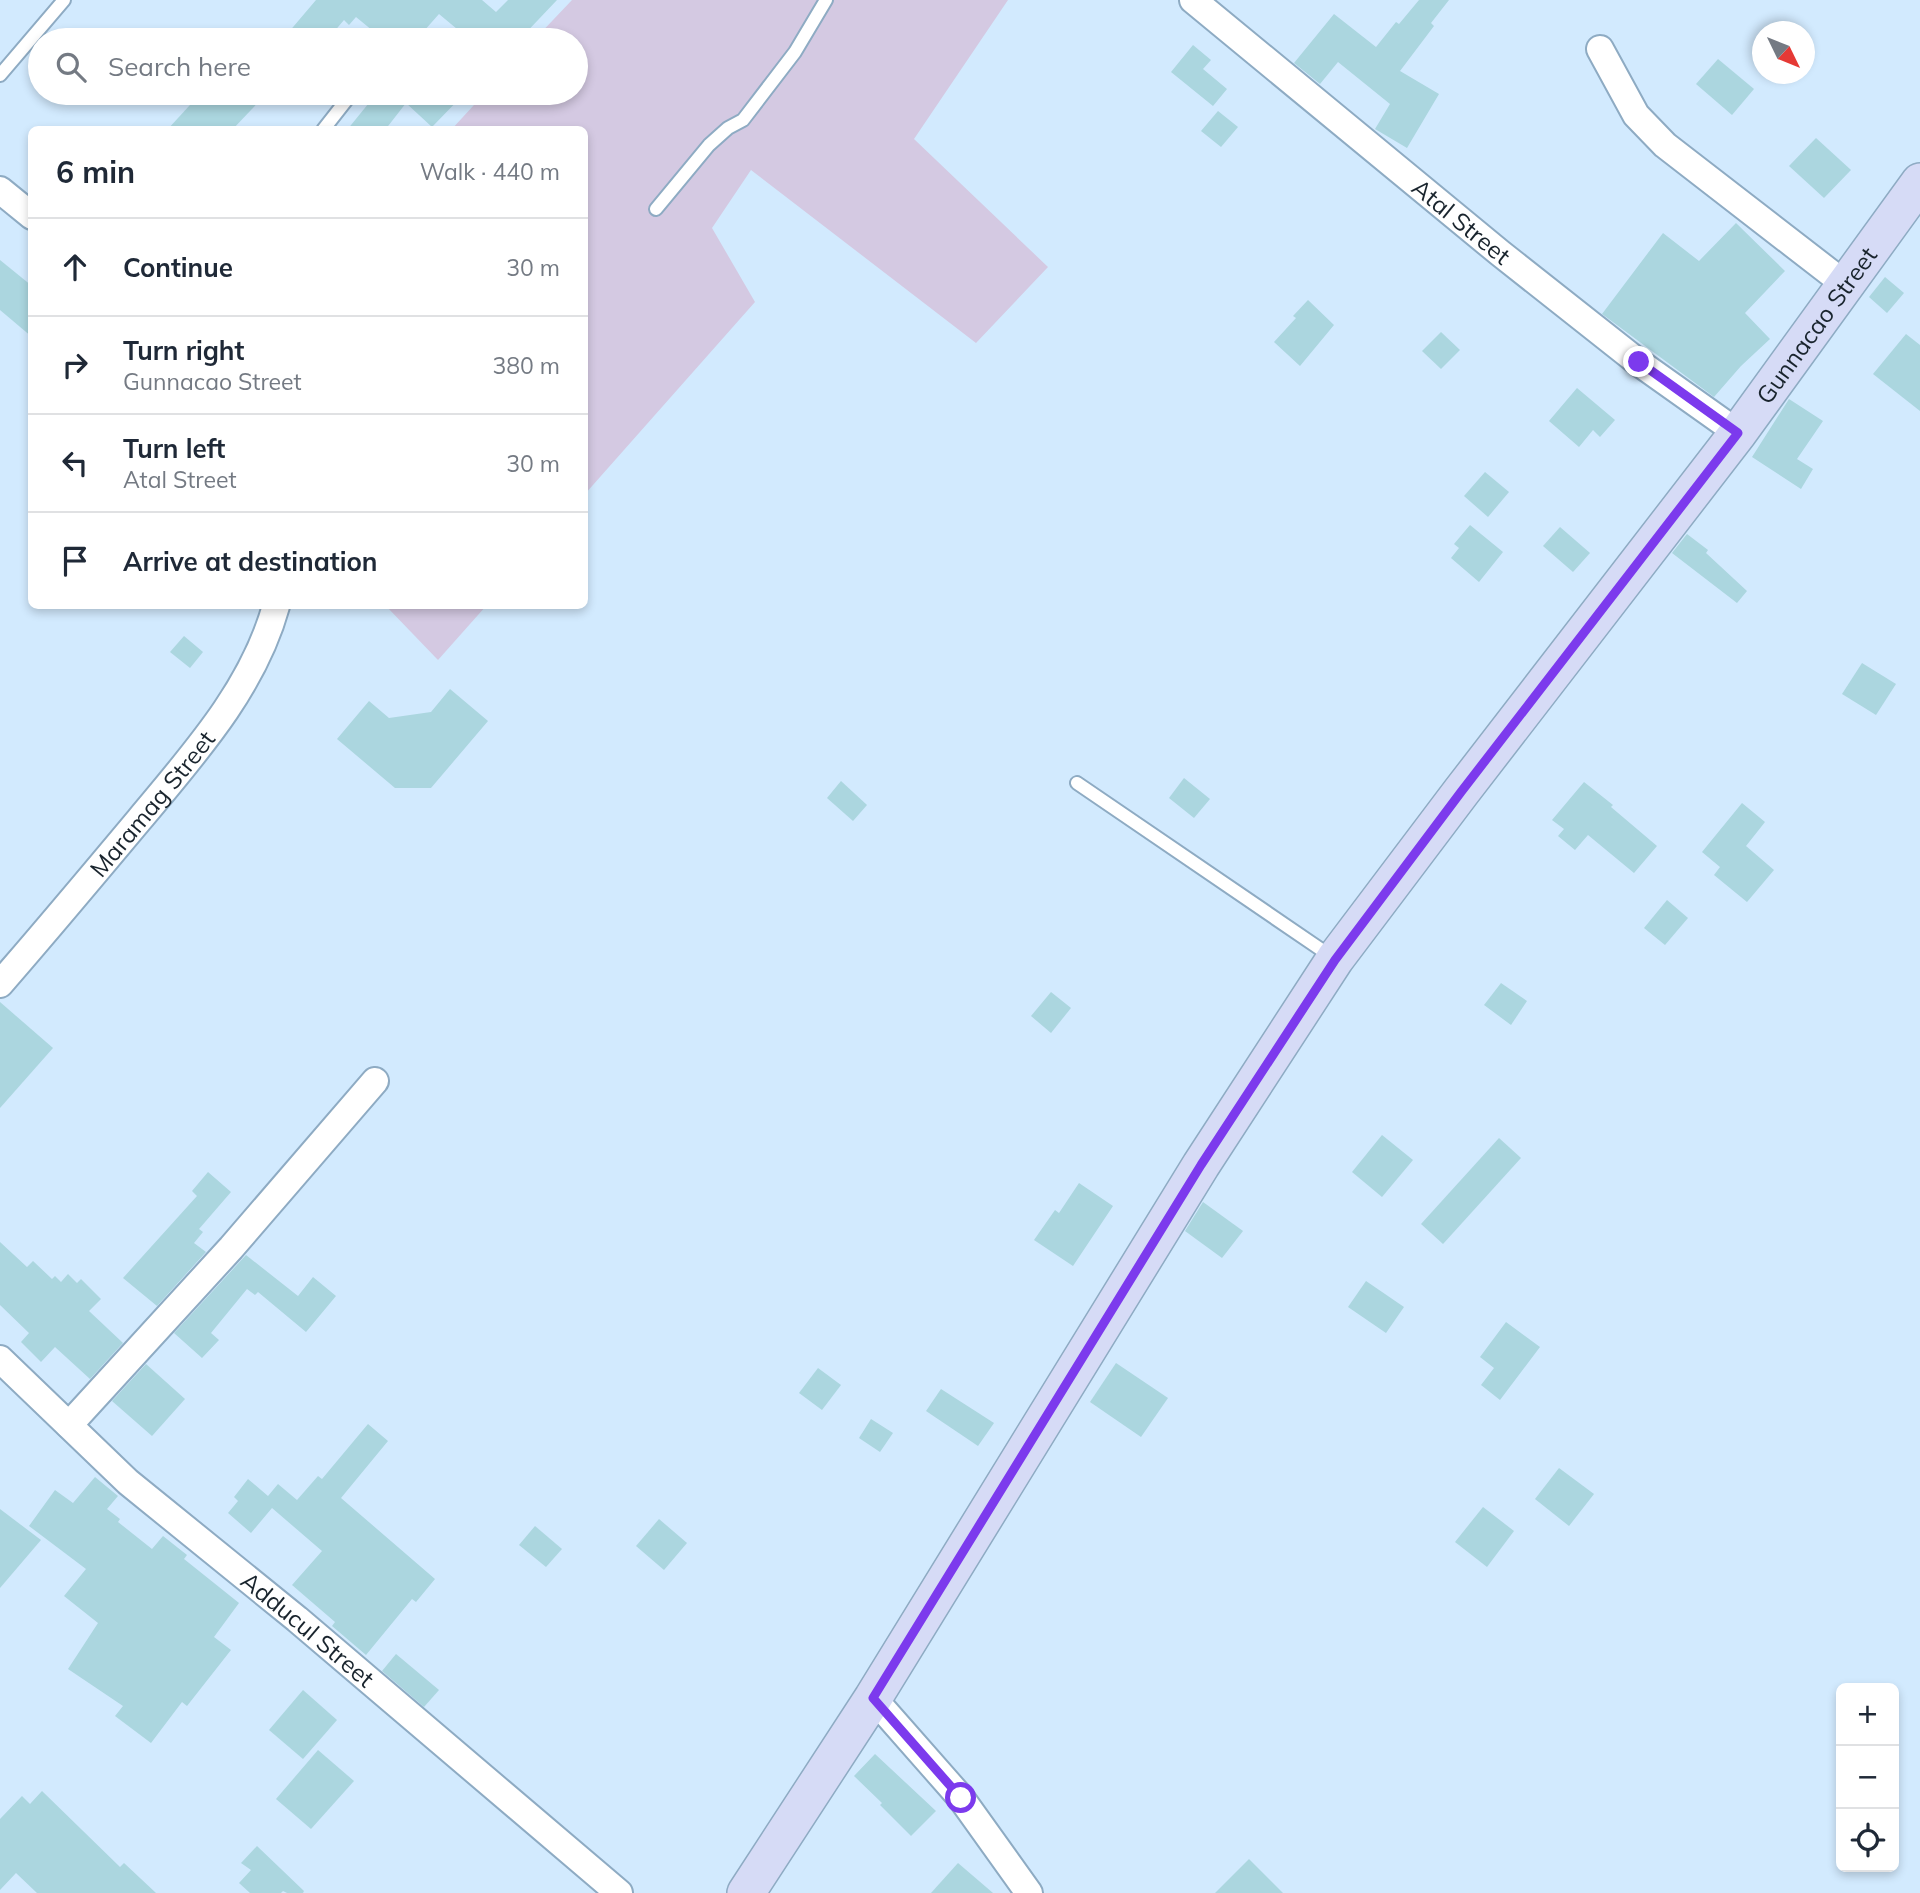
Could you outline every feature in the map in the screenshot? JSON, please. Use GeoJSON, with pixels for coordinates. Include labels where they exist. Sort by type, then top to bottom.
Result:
{"type":"FeatureCollection","features":[{"type":"Feature","properties":{"kind":"street","name":"Atal Street"},"geometry":{"type":"LineString","coordinates":[[1193,0],[1532,278],[1639,362],[1738,433]]}},
{"type":"Feature","properties":{"kind":"street"},"geometry":{"type":"LineString","coordinates":[[1600,49],[1636,115],[1665,145],[1846,285]]}},
{"type":"Feature","properties":{"kind":"street","name":"Gunnacao Street"},"geometry":{"type":"LineString","coordinates":[[746,1893],[873,1698],[1201,1165],[1335,960],[1738,433],[1920,182]]}},
{"type":"Feature","properties":{"kind":"street"},"geometry":{"type":"LineString","coordinates":[[0,190],[28,213]]}},
{"type":"Feature","properties":{"kind":"street","name":"Maramag Street"},"geometry":{"type":"LineString","coordinates":[[0,984],[170,782],[233,701],[269,633],[275,609]]}},
{"type":"Feature","properties":{"kind":"street"},"geometry":{"type":"LineString","coordinates":[[69,1425],[231,1248],[375,1081]]}},
{"type":"Feature","properties":{"kind":"street","name":"Adducul Street"},"geometry":{"type":"LineString","coordinates":[[0,1359],[128,1482],[307,1628],[619,1893]]}},
{"type":"Feature","properties":{"kind":"street"},"geometry":{"type":"LineString","coordinates":[[873,1698],[961,1798],[1030,1893]]}},
{"type":"Feature","properties":{"kind":"lane"},"geometry":{"type":"LineString","coordinates":[[40,28],[64,0]]}},
{"type":"Feature","properties":{"kind":"lane"},"geometry":{"type":"LineString","coordinates":[[656,209],[709,145],[728,128],[743,120],[795,52],[826,0]]}},
{"type":"Feature","properties":{"kind":"lane"},"geometry":{"type":"LineString","coordinates":[[0,75],[28,42]]}},
{"type":"Feature","properties":{"kind":"lane"},"geometry":{"type":"LineString","coordinates":[[326,126],[343,105]]}},
{"type":"Feature","properties":{"kind":"lane"},"geometry":{"type":"LineString","coordinates":[[1077,783],[1335,960]]}},
{"type":"Feature","properties":{"kind":"shaded area"},"geometry":{"type":"Polygon","coordinates":[[[572,0],[1008,0],[914,139],[1048,267],[976,343],[751,170],[712,228],[755,302],[588,491],[588,126],[455,126],[474,105],[588,105],[588,28],[545,28],[572,0]]]}},
{"type":"Feature","properties":{"kind":"shaded area"},"geometry":{"type":"Polygon","coordinates":[[[389,609],[483,609],[438,660],[389,609]]]}},
{"type":"Feature","properties":{"kind":"building"},"geometry":{"type":"Polygon","coordinates":[[[316,0],[482,0],[496,12],[508,0],[557,0],[530,28],[456,28],[439,14],[427,28],[369,28],[356,17],[349,25],[344,20],[337,28],[292,28],[316,0]]]}},
{"type":"Feature","properties":{"kind":"building"},"geometry":{"type":"Polygon","coordinates":[[[1419,0],[1449,0],[1431,23],[1434,26],[1400,71],[1439,94],[1407,148],[1375,129],[1390,104],[1338,62],[1320,84],[1294,63],[1334,14],[1376,47],[1396,22],[1399,24],[1419,0]]]}},
{"type":"Feature","properties":{"kind":"building"},"geometry":{"type":"Polygon","coordinates":[[[1193,45],[1211,60],[1203,69],[1227,89],[1213,106],[1171,72],[1193,45]]]}},
{"type":"Feature","properties":{"kind":"building"},"geometry":{"type":"Polygon","coordinates":[[[1718,59],[1754,89],[1732,115],[1696,84],[1718,59]]]}},
{"type":"Feature","properties":{"kind":"building"},"geometry":{"type":"Polygon","coordinates":[[[190,105],[256,105],[236,126],[171,126],[190,105]]]}},
{"type":"Feature","properties":{"kind":"building"},"geometry":{"type":"Polygon","coordinates":[[[367,105],[404,105],[388,126],[350,126],[367,105]]]}},
{"type":"Feature","properties":{"kind":"building"},"geometry":{"type":"Polygon","coordinates":[[[408,105],[453,105],[431,126],[408,105]]]}},
{"type":"Feature","properties":{"kind":"building"},"geometry":{"type":"Polygon","coordinates":[[[1218,111],[1238,127],[1221,147],[1201,131],[1218,111]]]}},
{"type":"Feature","properties":{"kind":"building"},"geometry":{"type":"Polygon","coordinates":[[[1816,138],[1851,170],[1824,198],[1789,166],[1816,138]]]}},
{"type":"Feature","properties":{"kind":"building"},"geometry":{"type":"Polygon","coordinates":[[[1736,223],[1785,271],[1745,313],[1770,339],[1741,366],[1714,397],[1602,314],[1663,233],[1699,261],[1736,223]]]}},
{"type":"Feature","properties":{"kind":"building"},"geometry":{"type":"Polygon","coordinates":[[[0,260],[28,283],[28,334],[0,310],[0,260]]]}},
{"type":"Feature","properties":{"kind":"building"},"geometry":{"type":"Polygon","coordinates":[[[1885,277],[1904,293],[1887,313],[1869,297],[1885,277]]]}},
{"type":"Feature","properties":{"kind":"building"},"geometry":{"type":"Polygon","coordinates":[[[1308,300],[1334,325],[1300,366],[1274,342],[1308,300]]]}},
{"type":"Feature","properties":{"kind":"building"},"geometry":{"type":"Polygon","coordinates":[[[1441,332],[1460,350],[1441,369],[1422,351],[1441,332]]]}},
{"type":"Feature","properties":{"kind":"building"},"geometry":{"type":"Polygon","coordinates":[[[1906,334],[1920,345],[1920,411],[1873,374],[1906,334]]]}},
{"type":"Feature","properties":{"kind":"building"},"geometry":{"type":"Polygon","coordinates":[[[1577,388],[1615,420],[1600,437],[1593,430],[1579,447],[1549,421],[1577,388]]]}},
{"type":"Feature","properties":{"kind":"building"},"geometry":{"type":"Polygon","coordinates":[[[1789,399],[1823,421],[1797,459],[1813,469],[1801,489],[1752,457],[1789,399]]]}},
{"type":"Feature","properties":{"kind":"building"},"geometry":{"type":"Polygon","coordinates":[[[1485,472],[1509,492],[1488,517],[1464,496],[1485,472]]]}},
{"type":"Feature","properties":{"kind":"building"},"geometry":{"type":"Polygon","coordinates":[[[1470,525],[1503,552],[1479,582],[1451,558],[1459,548],[1454,544],[1470,525]]]}},
{"type":"Feature","properties":{"kind":"building"},"geometry":{"type":"Polygon","coordinates":[[[1560,527],[1590,553],[1573,572],[1543,546],[1560,527]]]}},
{"type":"Feature","properties":{"kind":"building"},"geometry":{"type":"Polygon","coordinates":[[[1687,534],[1708,550],[1706,553],[1747,591],[1737,603],[1672,553],[1687,534]]]}},
{"type":"Feature","properties":{"kind":"building"},"geometry":{"type":"Polygon","coordinates":[[[184,636],[203,652],[190,668],[170,652],[184,636]]]}},
{"type":"Feature","properties":{"kind":"building"},"geometry":{"type":"Polygon","coordinates":[[[1862,663],[1896,684],[1876,715],[1842,694],[1862,663]]]}},
{"type":"Feature","properties":{"kind":"building"},"geometry":{"type":"Polygon","coordinates":[[[450,689],[488,721],[431,788],[395,788],[337,739],[369,701],[389,718],[431,712],[450,689]]]}},
{"type":"Feature","properties":{"kind":"building"},"geometry":{"type":"Polygon","coordinates":[[[1184,778],[1210,799],[1194,818],[1169,798],[1184,778]]]}},
{"type":"Feature","properties":{"kind":"building"},"geometry":{"type":"Polygon","coordinates":[[[841,781],[867,805],[853,821],[827,798],[841,781]]]}},
{"type":"Feature","properties":{"kind":"building"},"geometry":{"type":"Polygon","coordinates":[[[1584,782],[1657,846],[1634,873],[1588,835],[1575,850],[1558,836],[1564,829],[1552,820],[1584,782]]]}},
{"type":"Feature","properties":{"kind":"building"},"geometry":{"type":"Polygon","coordinates":[[[1742,803],[1765,822],[1746,846],[1774,870],[1747,902],[1714,875],[1720,867],[1702,852],[1742,803]]]}},
{"type":"Feature","properties":{"kind":"building"},"geometry":{"type":"Polygon","coordinates":[[[1667,900],[1688,918],[1665,945],[1644,928],[1667,900]]]}},
{"type":"Feature","properties":{"kind":"building"},"geometry":{"type":"Polygon","coordinates":[[[1501,983],[1527,1001],[1511,1025],[1484,1005],[1501,983]]]}},
{"type":"Feature","properties":{"kind":"building"},"geometry":{"type":"Polygon","coordinates":[[[1051,992],[1071,1008],[1051,1033],[1031,1016],[1051,992]]]}},
{"type":"Feature","properties":{"kind":"building"},"geometry":{"type":"Polygon","coordinates":[[[0,1002],[53,1048],[0,1108],[0,1002]]]}},
{"type":"Feature","properties":{"kind":"building"},"geometry":{"type":"Polygon","coordinates":[[[1382,1135],[1413,1160],[1382,1197],[1352,1172],[1382,1135]]]}},
{"type":"Feature","properties":{"kind":"building"},"geometry":{"type":"Polygon","coordinates":[[[1499,1138],[1521,1158],[1443,1244],[1421,1224],[1499,1138]]]}},
{"type":"Feature","properties":{"kind":"building"},"geometry":{"type":"Polygon","coordinates":[[[208,1172],[231,1192],[199,1229],[203,1232],[194,1243],[206,1252],[157,1306],[123,1278],[197,1196],[192,1191],[208,1172]]]}},
{"type":"Feature","properties":{"kind":"building"},"geometry":{"type":"Polygon","coordinates":[[[1079,1183],[1113,1206],[1073,1266],[1034,1240],[1055,1210],[1059,1213],[1079,1183]]]}},
{"type":"Feature","properties":{"kind":"building"},"geometry":{"type":"Polygon","coordinates":[[[1203,1202],[1243,1231],[1222,1258],[1185,1231],[1203,1202]]]}},
{"type":"Feature","properties":{"kind":"building"},"geometry":{"type":"Polygon","coordinates":[[[0,1242],[27,1267],[33,1261],[52,1279],[55,1276],[61,1282],[68,1274],[77,1283],[81,1279],[101,1299],[89,1311],[123,1343],[90,1379],[55,1347],[41,1362],[21,1342],[29,1333],[0,1305],[0,1242]]]}},
{"type":"Feature","properties":{"kind":"building"},"geometry":{"type":"Polygon","coordinates":[[[246,1255],[298,1296],[313,1277],[336,1296],[306,1332],[258,1292],[255,1295],[247,1289],[211,1333],[219,1340],[202,1358],[174,1333],[246,1255]]]}},
{"type":"Feature","properties":{"kind":"building"},"geometry":{"type":"Polygon","coordinates":[[[1366,1281],[1404,1307],[1386,1333],[1348,1307],[1366,1281]]]}},
{"type":"Feature","properties":{"kind":"building"},"geometry":{"type":"Polygon","coordinates":[[[1506,1322],[1540,1347],[1500,1400],[1481,1385],[1494,1368],[1480,1357],[1506,1322]]]}},
{"type":"Feature","properties":{"kind":"building"},"geometry":{"type":"Polygon","coordinates":[[[1116,1363],[1168,1398],[1141,1437],[1090,1402],[1116,1363]]]}},
{"type":"Feature","properties":{"kind":"building"},"geometry":{"type":"Polygon","coordinates":[[[146,1364],[185,1399],[152,1436],[112,1401],[146,1364]]]}},
{"type":"Feature","properties":{"kind":"building"},"geometry":{"type":"Polygon","coordinates":[[[818,1368],[841,1385],[822,1410],[799,1393],[818,1368]]]}},
{"type":"Feature","properties":{"kind":"building"},"geometry":{"type":"Polygon","coordinates":[[[941,1389],[994,1423],[978,1446],[926,1411],[941,1389]]]}},
{"type":"Feature","properties":{"kind":"building"},"geometry":{"type":"Polygon","coordinates":[[[871,1419],[893,1433],[880,1452],[859,1438],[871,1419]]]}},
{"type":"Feature","properties":{"kind":"building"},"geometry":{"type":"Polygon","coordinates":[[[368,1424],[388,1441],[341,1498],[435,1579],[416,1602],[412,1599],[366,1655],[332,1626],[335,1622],[292,1585],[322,1551],[272,1508],[251,1533],[228,1513],[238,1501],[234,1497],[248,1479],[268,1496],[278,1484],[297,1500],[318,1476],[322,1479],[368,1424]]]}},
{"type":"Feature","properties":{"kind":"building"},"geometry":{"type":"Polygon","coordinates":[[[1559,1468],[1594,1494],[1569,1526],[1535,1499],[1559,1468]]]}},
{"type":"Feature","properties":{"kind":"building"},"geometry":{"type":"Polygon","coordinates":[[[95,1477],[118,1496],[107,1509],[120,1519],[118,1522],[152,1549],[163,1536],[187,1555],[184,1559],[239,1603],[214,1637],[231,1650],[187,1706],[182,1702],[151,1743],[115,1716],[123,1706],[68,1669],[98,1623],[64,1596],[86,1569],[29,1526],[55,1490],[73,1503],[95,1477]]]}},
{"type":"Feature","properties":{"kind":"building"},"geometry":{"type":"Polygon","coordinates":[[[1483,1507],[1514,1531],[1487,1567],[1455,1542],[1483,1507]]]}},
{"type":"Feature","properties":{"kind":"building"},"geometry":{"type":"Polygon","coordinates":[[[0,1509],[41,1540],[0,1588],[0,1509]]]}},
{"type":"Feature","properties":{"kind":"building"},"geometry":{"type":"Polygon","coordinates":[[[659,1519],[687,1543],[664,1570],[636,1546],[659,1519]]]}},
{"type":"Feature","properties":{"kind":"building"},"geometry":{"type":"Polygon","coordinates":[[[535,1526],[562,1549],[546,1567],[519,1545],[535,1526]]]}},
{"type":"Feature","properties":{"kind":"building"},"geometry":{"type":"Polygon","coordinates":[[[396,1654],[439,1690],[424,1707],[382,1671],[396,1654]]]}},
{"type":"Feature","properties":{"kind":"building"},"geometry":{"type":"Polygon","coordinates":[[[303,1690],[337,1720],[303,1759],[269,1730],[303,1690]]]}},
{"type":"Feature","properties":{"kind":"building"},"geometry":{"type":"Polygon","coordinates":[[[318,1750],[354,1781],[311,1829],[276,1799],[318,1750]]]}},
{"type":"Feature","properties":{"kind":"building"},"geometry":{"type":"Polygon","coordinates":[[[875,1754],[936,1811],[911,1836],[854,1776],[875,1754]]]}},
{"type":"Feature","properties":{"kind":"building"},"geometry":{"type":"Polygon","coordinates":[[[42,1791],[120,1867],[124,1863],[156,1893],[37,1893],[16,1873],[0,1890],[0,1819],[22,1796],[30,1804],[42,1791]]]}},
{"type":"Feature","properties":{"kind":"building"},"geometry":{"type":"Polygon","coordinates":[[[257,1846],[304,1891],[303,1893],[250,1893],[239,1883],[251,1870],[241,1863],[257,1846]]]}},
{"type":"Feature","properties":{"kind":"building"},"geometry":{"type":"Polygon","coordinates":[[[1249,1859],[1283,1893],[1215,1893],[1249,1859]]]}},
{"type":"Feature","properties":{"kind":"building"},"geometry":{"type":"Polygon","coordinates":[[[958,1863],[993,1893],[931,1893],[958,1863]]]}},
{"type":"Feature","properties":{"kind":"route"},"geometry":{"type":"LineString","coordinates":[[961,1798],[873,1698],[1201,1165],[1335,960],[1738,433],[1639,362]]}}]}
